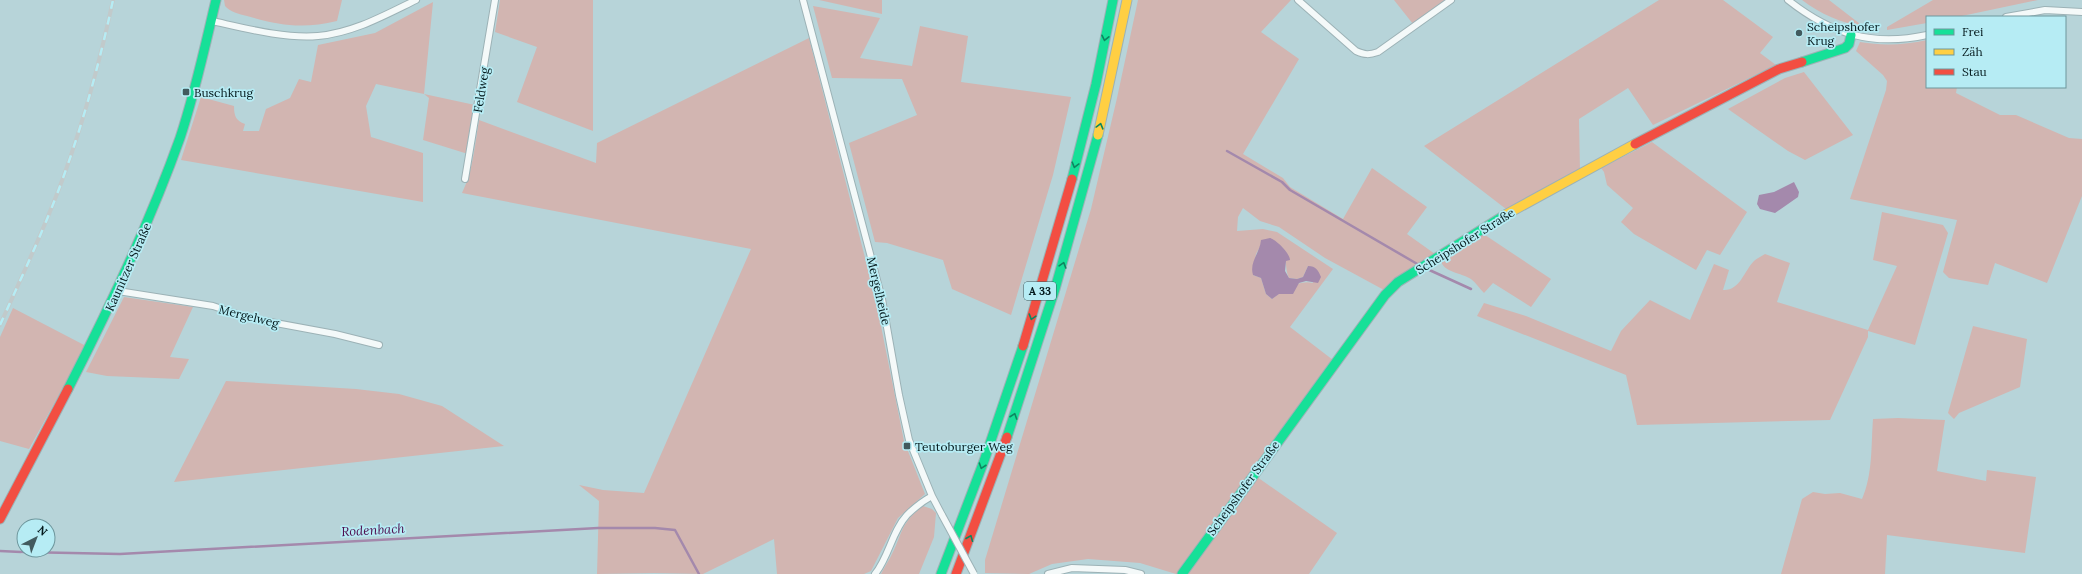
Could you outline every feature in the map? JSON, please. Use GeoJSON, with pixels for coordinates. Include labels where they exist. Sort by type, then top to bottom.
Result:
{"type":"FeatureCollection","features":[{"type":"Feature","properties":{"kind":"main road","name":"Kaunitzer Straße"},"geometry":{"type":"LineString","coordinates":[[0,519],[118,291],[166,178],[204,55],[216,0]]}},
{"type":"Feature","properties":{"kind":"main road","name":"A 33"},"geometry":{"type":"LineString","coordinates":[[941,574],[983,462],[1021,353],[1058,233],[1090,111],[1113,0]]}},
{"type":"Feature","properties":{"kind":"main road","name":"A 33"},"geometry":{"type":"LineString","coordinates":[[956,574],[978,517],[1030,370],[1070,240],[1104,114],[1128,0]]}},
{"type":"Feature","properties":{"kind":"main road","name":"Scheipshofer Straße"},"geometry":{"type":"LineString","coordinates":[[1182,574],[1385,295],[1398,282],[1490,223],[1603,161],[1779,69],[1845,48],[1849,44],[1851,35]]}},
{"type":"Feature","properties":{"kind":"street"},"geometry":{"type":"LineString","coordinates":[[212,21],[294,37],[319,36],[354,28],[416,0]]}},
{"type":"Feature","properties":{"kind":"street","name":"Feldweg"},"geometry":{"type":"LineString","coordinates":[[465,179],[495,0]]}},
{"type":"Feature","properties":{"kind":"street","name":"Mergelheide"},"geometry":{"type":"LineString","coordinates":[[803,0],[882,299],[899,395],[909,440],[932,496],[974,574]]}},
{"type":"Feature","properties":{"kind":"street"},"geometry":{"type":"LineString","coordinates":[[1298,0],[1356,51],[1370,55],[1378,52],[1451,0]]}},
{"type":"Feature","properties":{"kind":"street"},"geometry":{"type":"LineString","coordinates":[[1788,0],[1807,15],[1837,31],[1851,35],[1879,40],[1907,39],[1926,35]]}},
{"type":"Feature","properties":{"kind":"street"},"geometry":{"type":"LineString","coordinates":[[2012,16],[2045,10],[2082,12]]}},
{"type":"Feature","properties":{"kind":"street","name":"Mergelweg"},"geometry":{"type":"LineString","coordinates":[[118,291],[213,306],[249,318],[335,334],[380,345]]}},
{"type":"Feature","properties":{"kind":"street"},"geometry":{"type":"LineString","coordinates":[[876,574],[884,563],[893,539],[906,516],[932,496]]}},
{"type":"Feature","properties":{"kind":"street"},"geometry":{"type":"LineString","coordinates":[[1048,574],[1072,568],[1125,570],[1142,574]]}},
{"type":"Feature","properties":{"kind":"shaded area"},"geometry":{"type":"Polygon","coordinates":[[[224,0],[342,0],[337,21],[303,26],[270,22],[238,14],[225,6],[224,0]]]}},
{"type":"Feature","properties":{"kind":"shaded area"},"geometry":{"type":"Polygon","coordinates":[[[500,0],[593,0],[593,131],[517,102],[537,47],[495,32],[500,0]]]}},
{"type":"Feature","properties":{"kind":"shaded area"},"geometry":{"type":"Polygon","coordinates":[[[819,0],[882,0],[882,14],[819,0]]]}},
{"type":"Feature","properties":{"kind":"shaded area"},"geometry":{"type":"Polygon","coordinates":[[[1138,0],[1291,0],[1261,32],[1299,59],[1243,154],[1283,178],[1290,187],[1343,219],[1372,168],[1427,207],[1407,234],[1435,254],[1384,290],[1325,258],[1279,227],[1260,221],[1243,208],[1238,217],[1237,231],[1263,229],[1277,232],[1333,269],[1290,327],[1333,360],[1250,472],[1337,533],[1309,574],[1176,574],[1140,563],[1088,559],[1052,564],[1029,574],[985,573],[985,560],[1091,209],[1138,0]],[[1261,245],[1256,254],[1253,275],[1261,278],[1266,294],[1272,299],[1291,286],[1308,282],[1313,283],[1308,266],[1303,277],[1297,279],[1289,278],[1282,247],[1261,245]]]}},
{"type":"Feature","properties":{"kind":"shaded area"},"geometry":{"type":"Polygon","coordinates":[[[1394,0],[1446,0],[1413,24],[1394,0]]]}},
{"type":"Feature","properties":{"kind":"shaded area"},"geometry":{"type":"Polygon","coordinates":[[[1659,0],[1723,0],[1773,37],[1760,53],[1776,65],[1653,125],[1628,88],[1579,119],[1580,171],[1506,209],[1424,146],[1659,0]]]}},
{"type":"Feature","properties":{"kind":"shaded area"},"geometry":{"type":"Polygon","coordinates":[[[1802,0],[1829,0],[1864,27],[1832,17],[1816,10],[1802,0]]]}},
{"type":"Feature","properties":{"kind":"shaded area"},"geometry":{"type":"Polygon","coordinates":[[[1933,0],[2038,0],[1962,16],[1926,16],[1926,23],[1887,30],[1887,27],[1933,0]]]}},
{"type":"Feature","properties":{"kind":"shaded area"},"geometry":{"type":"Polygon","coordinates":[[[433,2],[424,94],[376,84],[366,106],[371,137],[423,153],[423,202],[181,160],[201,97],[234,106],[236,118],[245,124],[243,131],[259,131],[266,109],[290,98],[299,79],[311,82],[318,45],[375,33],[433,2]]]}},
{"type":"Feature","properties":{"kind":"shaded area"},"geometry":{"type":"Polygon","coordinates":[[[813,6],[880,18],[860,58],[912,66],[920,26],[968,36],[961,82],[1071,97],[1053,175],[1011,315],[952,289],[943,260],[887,243],[875,242],[849,143],[917,115],[902,79],[832,78],[813,6]]]}},
{"type":"Feature","properties":{"kind":"shaded area"},"geometry":{"type":"Polygon","coordinates":[[[809,38],[876,301],[904,441],[925,494],[898,518],[871,571],[864,574],[777,574],[774,539],[703,574],[597,574],[599,501],[579,485],[603,490],[644,493],[751,249],[462,193],[469,176],[479,120],[596,163],[597,143],[809,38]]]}},
{"type":"Feature","properties":{"kind":"shaded area"},"geometry":{"type":"Polygon","coordinates":[[[1926,40],[1926,88],[1957,88],[1956,93],[2000,115],[2016,115],[2069,138],[2082,139],[2082,196],[2047,283],[1995,263],[1988,285],[1949,278],[1943,272],[1957,220],[1850,199],[1886,90],[1887,81],[1883,75],[1856,51],[1860,42],[1877,44],[1910,43],[1926,40]]]}},
{"type":"Feature","properties":{"kind":"shaded area"},"geometry":{"type":"Polygon","coordinates":[[[1804,72],[1853,135],[1805,160],[1788,151],[1728,109],[1785,78],[1804,72]]]}},
{"type":"Feature","properties":{"kind":"shaded area"},"geometry":{"type":"Polygon","coordinates":[[[424,94],[475,105],[468,154],[423,140],[429,98],[424,94]]]}},
{"type":"Feature","properties":{"kind":"shaded area"},"geometry":{"type":"Polygon","coordinates":[[[1652,142],[1747,212],[1720,255],[1707,250],[1696,270],[1634,234],[1621,222],[1633,208],[1607,185],[1604,172],[1601,168],[1652,142]]]}},
{"type":"Feature","properties":{"kind":"shaded area"},"geometry":{"type":"Polygon","coordinates":[[[1794,182],[1799,192],[1798,197],[1775,213],[1760,209],[1757,204],[1759,195],[1774,192],[1794,182]]]}},
{"type":"Feature","properties":{"kind":"shaded area"},"geometry":{"type":"Polygon","coordinates":[[[1882,212],[1943,225],[1948,233],[1915,345],[1868,331],[1868,337],[1830,420],[1637,425],[1626,375],[1477,316],[1484,303],[1526,316],[1611,351],[1621,331],[1650,300],[1690,320],[1714,264],[1729,270],[1723,290],[1729,289],[1738,284],[1750,265],[1765,254],[1790,263],[1777,302],[1868,330],[1897,266],[1873,260],[1882,212]]]}},
{"type":"Feature","properties":{"kind":"shaded area"},"geometry":{"type":"Polygon","coordinates":[[[1482,233],[1551,279],[1531,307],[1493,283],[1484,293],[1471,279],[1449,270],[1442,264],[1441,260],[1482,233]]]}},
{"type":"Feature","properties":{"kind":"shaded area"},"geometry":{"type":"Polygon","coordinates":[[[1270,238],[1286,251],[1289,257],[1290,260],[1286,261],[1285,271],[1289,278],[1297,279],[1303,277],[1308,266],[1311,266],[1319,272],[1321,277],[1318,283],[1306,281],[1299,283],[1293,294],[1279,294],[1272,299],[1266,294],[1261,278],[1253,275],[1252,266],[1261,240],[1270,238]]]}},
{"type":"Feature","properties":{"kind":"shaded area"},"geometry":{"type":"Polygon","coordinates":[[[124,297],[193,307],[170,357],[189,359],[179,379],[107,376],[86,372],[124,297]]]}},
{"type":"Feature","properties":{"kind":"shaded area"},"geometry":{"type":"Polygon","coordinates":[[[13,308],[86,346],[29,449],[0,441],[0,337],[13,308]]]}},
{"type":"Feature","properties":{"kind":"shaded area"},"geometry":{"type":"Polygon","coordinates":[[[1973,326],[2027,339],[2020,387],[1959,413],[1954,419],[1948,413],[1973,326]]]}},
{"type":"Feature","properties":{"kind":"shaded area"},"geometry":{"type":"Polygon","coordinates":[[[226,381],[356,389],[399,394],[442,406],[504,446],[174,482],[226,381]]]}},
{"type":"Feature","properties":{"kind":"shaded area"},"geometry":{"type":"Polygon","coordinates":[[[1898,418],[1945,420],[1937,471],[1986,481],[1987,470],[2036,477],[2025,553],[1887,535],[1885,574],[1781,574],[1802,499],[1813,492],[1825,494],[1840,493],[1862,499],[1870,470],[1873,419],[1898,418]]]}},
{"type":"Feature","properties":{"kind":"shaded area"},"geometry":{"type":"Polygon","coordinates":[[[923,506],[932,509],[936,513],[934,537],[919,574],[881,574],[894,550],[905,524],[915,512],[923,506]]]}},
{"type":"Feature","properties":{"kind":"waterway"},"geometry":{"type":"LineString","coordinates":[[1227,151],[1282,182],[1290,190],[1419,265]]}},
{"type":"Feature","properties":{"kind":"waterway"},"geometry":{"type":"LineString","coordinates":[[1425,268],[1471,289]]}},
{"type":"Feature","properties":{"kind":"waterway","name":"Rodenbach"},"geometry":{"type":"LineString","coordinates":[[56,553],[120,554],[598,528],[655,528],[675,530],[699,574]]}},
{"type":"Feature","properties":{"kind":"waterway","name":"Rodenbach"},"geometry":{"type":"LineString","coordinates":[[0,551],[16,552]]}},
{"type":"Feature","properties":{"kind":"railway"},"geometry":{"type":"LineString","coordinates":[[0,325],[49,215],[71,156],[91,90],[113,0]]}},
{"type":"Feature","properties":{"kind":"traffic: fast"},"geometry":{"type":"LineString","coordinates":[[68,389],[128,265],[168,170],[180,138],[200,69],[216,0]]}},
{"type":"Feature","properties":{"kind":"traffic: fast"},"geometry":{"type":"LineString","coordinates":[[1072,179],[1096,84],[1113,0]]}},
{"type":"Feature","properties":{"kind":"traffic: fast"},"geometry":{"type":"LineString","coordinates":[[1802,62],[1845,48],[1849,44],[1851,35]]}},
{"type":"Feature","properties":{"kind":"traffic: fast"},"geometry":{"type":"LineString","coordinates":[[1007,437],[1055,289],[1098,135]]}},
{"type":"Feature","properties":{"kind":"traffic: fast"},"geometry":{"type":"LineString","coordinates":[[1182,574],[1385,295],[1398,282],[1505,215]]}},
{"type":"Feature","properties":{"kind":"traffic: fast"},"geometry":{"type":"LineString","coordinates":[[941,574],[984,461],[1023,346]]}},
{"type":"Feature","properties":{"kind":"traffic: slow"},"geometry":{"type":"LineString","coordinates":[[1098,135],[1127,0]]}},
{"type":"Feature","properties":{"kind":"traffic: slow"},"geometry":{"type":"LineString","coordinates":[[1505,215],[1635,144]]}},
{"type":"Feature","properties":{"kind":"traffic: jam"},"geometry":{"type":"LineString","coordinates":[[1635,144],[1779,69],[1802,62]]}},
{"type":"Feature","properties":{"kind":"traffic: jam"},"geometry":{"type":"LineString","coordinates":[[1023,346],[1072,179]]}},
{"type":"Feature","properties":{"kind":"traffic: jam"},"geometry":{"type":"LineString","coordinates":[[0,519],[68,389]]}},
{"type":"Feature","properties":{"kind":"traffic: jam"},"geometry":{"type":"LineString","coordinates":[[956,574],[1007,437]]}},
{"type":"Feature","properties":{"kind":"place","name":"Scheipshofer Krug"},"geometry":{"type":"Point","coordinates":[1799,33]}},
{"type":"Feature","properties":{"kind":"place","name":"Buschkrug"},"geometry":{"type":"Point","coordinates":[186,92]}},
{"type":"Feature","properties":{"kind":"place","name":"Teutoburger Weg"},"geometry":{"type":"Point","coordinates":[907,446]}}]}
